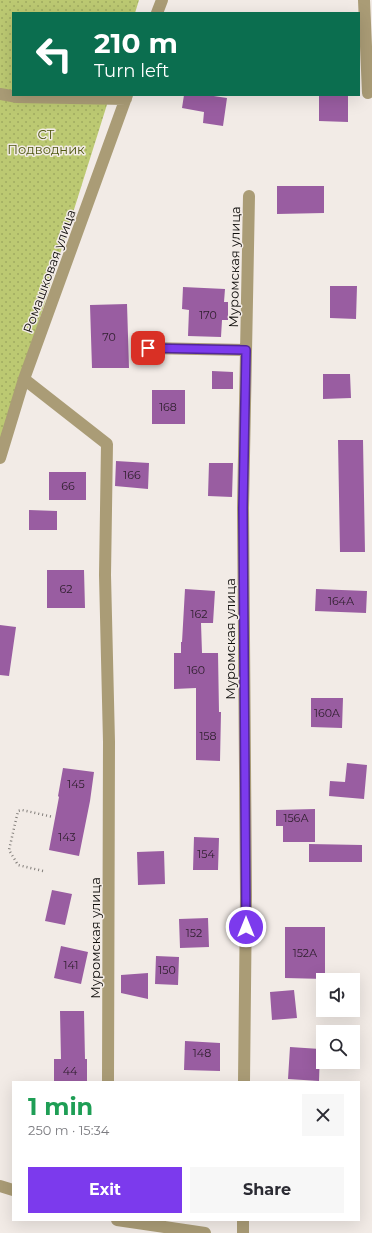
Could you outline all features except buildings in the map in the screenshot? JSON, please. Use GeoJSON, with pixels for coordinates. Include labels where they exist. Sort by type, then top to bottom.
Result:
{"type":"FeatureCollection","features":[{"type":"Feature","properties":{"kind":"street"},"geometry":{"type":"LineString","coordinates":[[157,12],[162,0]]}},
{"type":"Feature","properties":{"kind":"street"},"geometry":{"type":"LineString","coordinates":[[364,0],[368,93]]}},
{"type":"Feature","properties":{"kind":"street"},"geometry":{"type":"LineString","coordinates":[[0,94],[17,97],[127,97]]}},
{"type":"Feature","properties":{"kind":"street","name":"Ромашковая улица"},"geometry":{"type":"LineString","coordinates":[[0,458],[24,379],[127,97]]}},
{"type":"Feature","properties":{"kind":"street","name":"Муромская улица"},"geometry":{"type":"LineString","coordinates":[[244,1081],[246,888],[243,508],[249,196]]}},
{"type":"Feature","properties":{"kind":"street"},"geometry":{"type":"LineString","coordinates":[[148,348],[246,350]]}},
{"type":"Feature","properties":{"kind":"street","name":"Муромская улица"},"geometry":{"type":"LineString","coordinates":[[24,379],[107,444],[106,575],[109,742],[108,1081]]}},
{"type":"Feature","properties":{"kind":"street"},"geometry":{"type":"LineString","coordinates":[[0,1186],[12,1190]]}},
{"type":"Feature","properties":{"kind":"street"},"geometry":{"type":"LineString","coordinates":[[123,1221],[188,1232],[205,1233]]}},
{"type":"Feature","properties":{"kind":"street"},"geometry":{"type":"LineString","coordinates":[[243,1221],[243,1233]]}},
{"type":"Feature","properties":{"kind":"path"},"geometry":{"type":"LineString","coordinates":[[43,871],[18,865],[10,850],[18,811],[22,810],[53,817]]}},
{"type":"Feature","properties":{"kind":"green space","name":"СТ Подводник"},"geometry":{"type":"Polygon","coordinates":[[[0,0],[139,0],[135,12],[12,12],[12,96],[110,96],[0,445],[0,0]]]}},
{"type":"Feature","properties":{"kind":"route"},"geometry":{"type":"LineString","coordinates":[[148,348],[246,350],[243,508],[246,927]]}}]}
